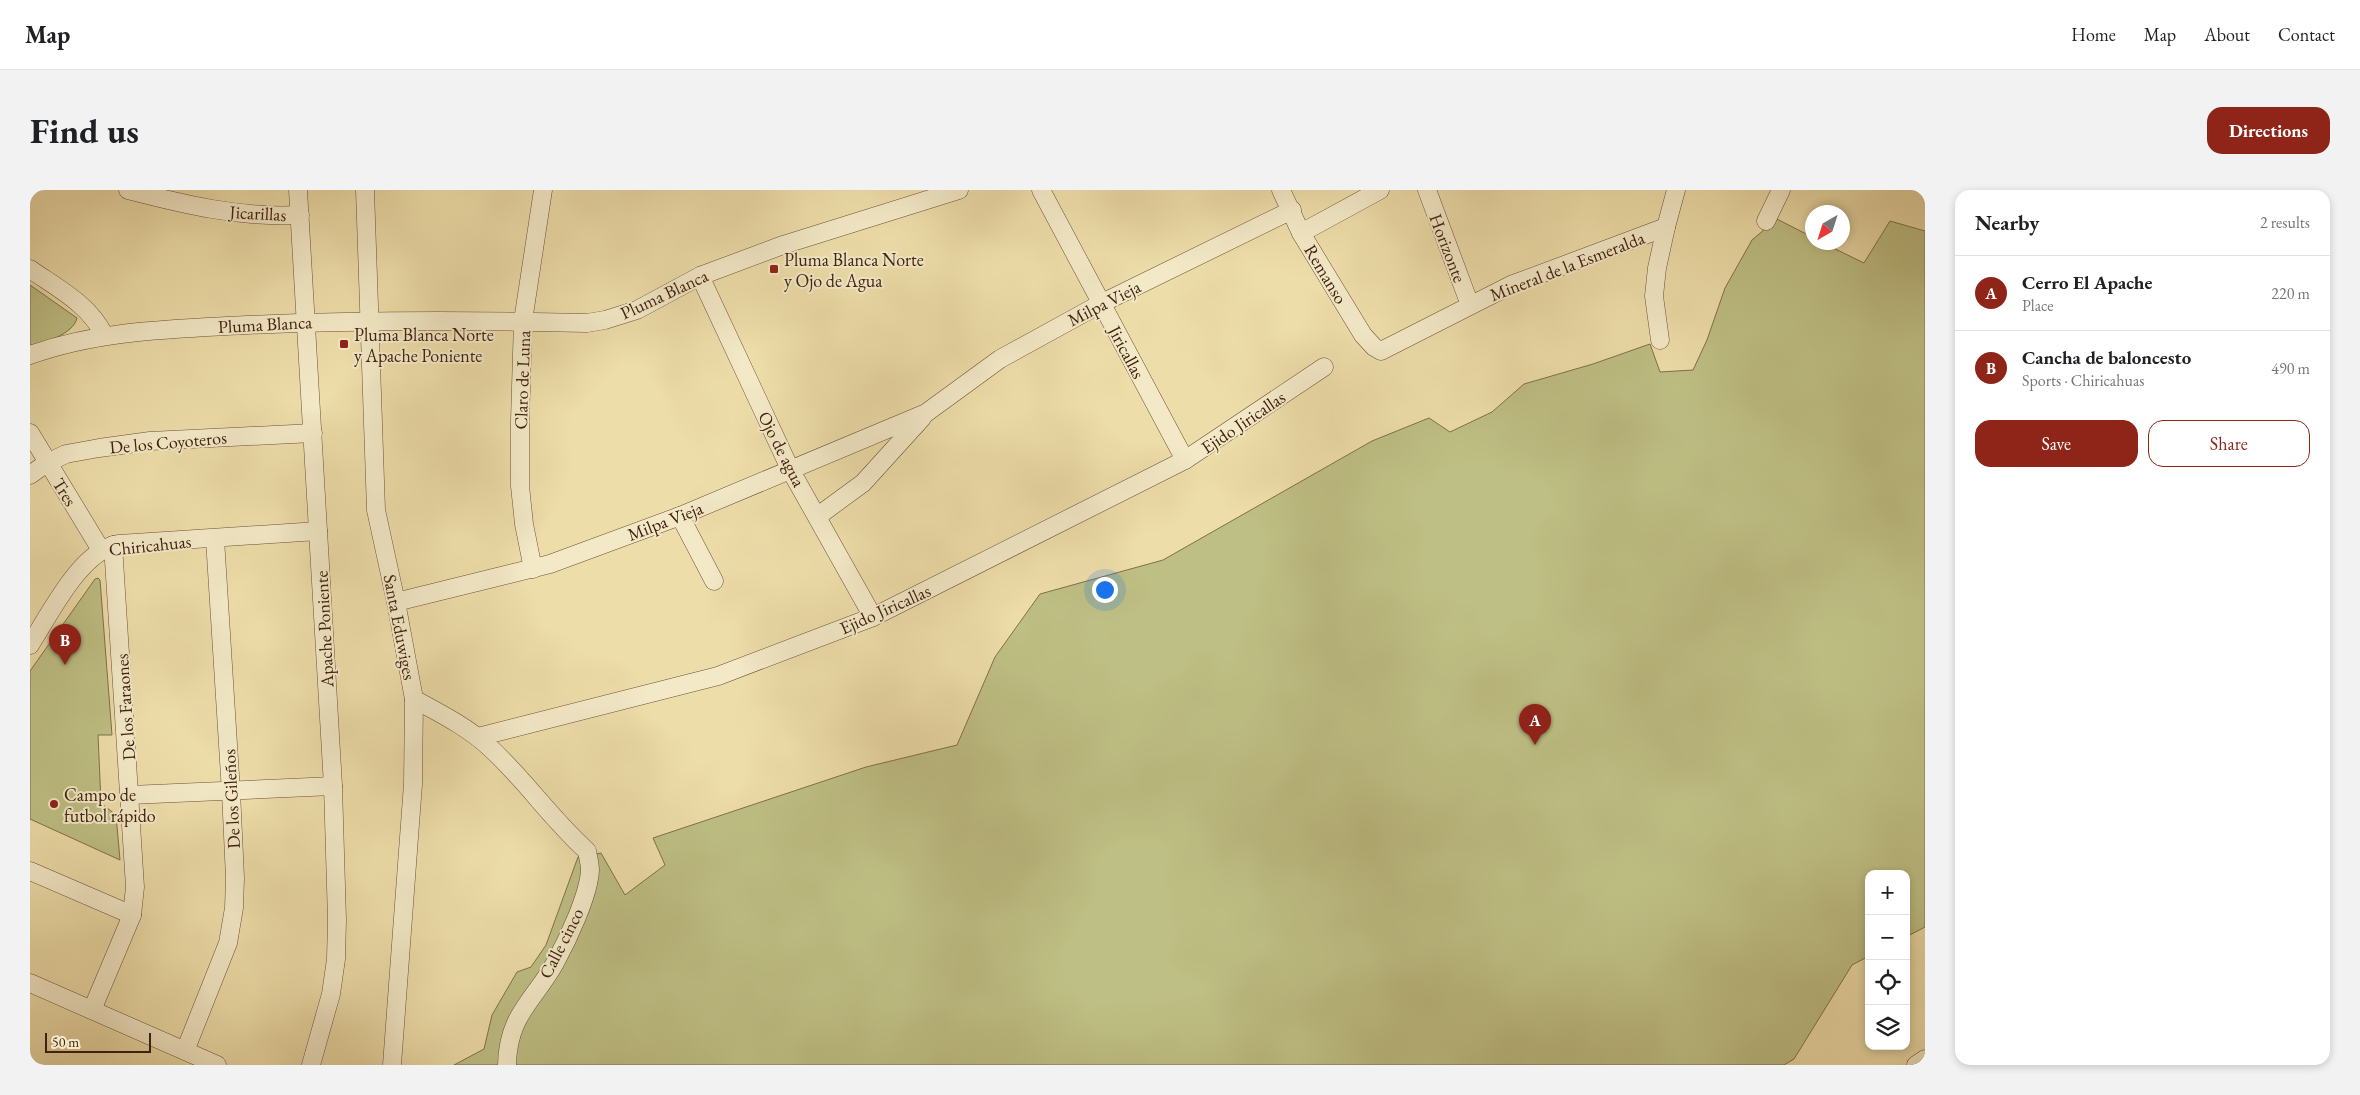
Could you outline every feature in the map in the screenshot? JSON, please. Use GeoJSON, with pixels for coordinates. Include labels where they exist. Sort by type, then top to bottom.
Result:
{"type":"FeatureCollection","features":[{"type":"Feature","properties":{"kind":"street","name":"Jicarillas"},"geometry":{"type":"LineString","coordinates":[[128,190],[187,206],[227,213],[300,215]]}},
{"type":"Feature","properties":{"kind":"street","name":"Apache Poniente"},"geometry":{"type":"LineString","coordinates":[[298,190],[333,786],[337,920],[336,958],[331,994],[310,1065]]}},
{"type":"Feature","properties":{"kind":"street","name":"Santa Eduwiges"},"geometry":{"type":"LineString","coordinates":[[365,190],[376,510],[414,699],[413,784],[392,1065]]}},
{"type":"Feature","properties":{"kind":"street","name":"Claro de Luna"},"geometry":{"type":"LineString","coordinates":[[533,570],[524,524],[520,486],[520,420],[523,321],[543,190]]}},
{"type":"Feature","properties":{"kind":"street","name":"Pluma Blanca"},"geometry":{"type":"LineString","coordinates":[[30,355],[72,342],[104,335],[174,328],[369,320],[587,323],[605,320],[637,310],[700,276],[783,244],[958,190]]}},
{"type":"Feature","properties":{"kind":"street","name":"Jiricallas"},"geometry":{"type":"LineString","coordinates":[[1041,190],[1185,460]]}},
{"type":"Feature","properties":{"kind":"street","name":"Remanso"},"geometry":{"type":"LineString","coordinates":[[1281,190],[1292,210],[1301,233],[1363,335],[1374,347],[1381,351]]}},
{"type":"Feature","properties":{"kind":"street"},"geometry":{"type":"LineString","coordinates":[[1301,233],[1380,190]]}},
{"type":"Feature","properties":{"kind":"street","name":"Horizonte"},"geometry":{"type":"LineString","coordinates":[[1427,190],[1470,305]]}},
{"type":"Feature","properties":{"kind":"street","name":"Mineral de la Esmeralda"},"geometry":{"type":"LineString","coordinates":[[1381,351],[1470,305],[1541,272],[1666,228],[1676,190]]}},
{"type":"Feature","properties":{"kind":"street"},"geometry":{"type":"LineString","coordinates":[[1766,221],[1781,190]]}},
{"type":"Feature","properties":{"kind":"street","name":"Milpa Vieja"},"geometry":{"type":"LineString","coordinates":[[818,516],[864,483],[926,413],[1000,359],[1102,303],[1292,210]]}},
{"type":"Feature","properties":{"kind":"street"},"geometry":{"type":"LineString","coordinates":[[1660,340],[1654,296],[1657,268],[1666,228]]}},
{"type":"Feature","properties":{"kind":"street"},"geometry":{"type":"LineString","coordinates":[[30,269],[83,306],[96,319],[104,335]]}},
{"type":"Feature","properties":{"kind":"street","name":"Ojo de agua"},"geometry":{"type":"LineString","coordinates":[[700,276],[791,471],[818,516],[873,617]]}},
{"type":"Feature","properties":{"kind":"street","name":"Ejido Jiricallas"},"geometry":{"type":"LineString","coordinates":[[478,737],[718,676],[873,617],[1185,460],[1324,367]]}},
{"type":"Feature","properties":{"kind":"street","name":"Milpa Vieja"},"geometry":{"type":"LineString","coordinates":[[396,602],[533,570],[680,516],[926,413]]}},
{"type":"Feature","properties":{"kind":"street","name":"Tres"},"geometry":{"type":"LineString","coordinates":[[30,433],[47,463],[107,548]]}},
{"type":"Feature","properties":{"kind":"street","name":"De los Coyoteros"},"geometry":{"type":"LineString","coordinates":[[30,475],[47,463],[66,454],[150,441],[313,433]]}},
{"type":"Feature","properties":{"kind":"street"},"geometry":{"type":"LineString","coordinates":[[680,516],[714,581]]}},
{"type":"Feature","properties":{"kind":"street","name":"Chiricahuas"},"geometry":{"type":"LineString","coordinates":[[30,645],[83,567],[107,548],[318,530]]}},
{"type":"Feature","properties":{"kind":"street","name":"De los Gileños"},"geometry":{"type":"LineString","coordinates":[[185,1051],[217,974],[228,943],[233,917],[235,878],[216,539]]}},
{"type":"Feature","properties":{"kind":"street","name":"De los Faraones"},"geometry":{"type":"LineString","coordinates":[[92,1010],[132,915],[135,887],[130,795],[107,548]]}},
{"type":"Feature","properties":{"kind":"street"},"geometry":{"type":"LineString","coordinates":[[414,699],[478,737]]}},
{"type":"Feature","properties":{"kind":"street","name":"Calle cinco"},"geometry":{"type":"LineString","coordinates":[[478,737],[566,832],[587,851],[590,871],[580,910],[555,964],[520,1012],[508,1044],[507,1065]]}},
{"type":"Feature","properties":{"kind":"street"},"geometry":{"type":"LineString","coordinates":[[130,795],[333,786]]}},
{"type":"Feature","properties":{"kind":"street"},"geometry":{"type":"LineString","coordinates":[[30,871],[132,915]]}},
{"type":"Feature","properties":{"kind":"street"},"geometry":{"type":"LineString","coordinates":[[30,983],[217,1065]]}},
{"type":"Feature","properties":{"kind":"street"},"geometry":{"type":"LineString","coordinates":[[1916,1065],[1925,1059]]}},
{"type":"Feature","properties":{"kind":"green space"},"geometry":{"type":"Polygon","coordinates":[[[1777,219],[1805,233],[1805,250],[1837,250],[1864,263],[1890,221],[1925,231],[1925,927],[1910,935],[1910,870],[1865,870],[1865,958],[1852,965],[1794,1059],[1784,1065],[454,1065],[484,1049],[492,1015],[517,972],[531,967],[546,945],[578,857],[601,853],[625,895],[665,865],[653,838],[866,767],[957,745],[995,657],[1040,594],[1163,560],[1372,441],[1429,418],[1450,432],[1492,412],[1524,384],[1593,364],[1650,344],[1660,372],[1693,370],[1707,340],[1725,288],[1752,240],[1777,219]]]}},
{"type":"Feature","properties":{"kind":"green space"},"geometry":{"type":"Polygon","coordinates":[[[30,285],[77,318],[70,329],[64,333],[30,347],[30,285]]]}},
{"type":"Feature","properties":{"kind":"green space"},"geometry":{"type":"Polygon","coordinates":[[[98,578],[100,580],[112,735],[98,735],[101,803],[116,815],[120,860],[30,819],[30,671],[95,579],[98,578]]]}},
{"type":"Feature","properties":{"kind":"place","name":"Pluma Blanca Norte y Ojo de Agua"},"geometry":{"type":"Point","coordinates":[774,269]}},
{"type":"Feature","properties":{"kind":"place","name":"Pluma Blanca Norte y Apache Poniente"},"geometry":{"type":"Point","coordinates":[344,344]}},
{"type":"Feature","properties":{"kind":"place","name":"Cancha de baloncesto"},"geometry":{"type":"Point","coordinates":[65,665]}},
{"type":"Feature","properties":{"kind":"place","name":"Cerro El Apache"},"geometry":{"type":"Point","coordinates":[1535,745]}},
{"type":"Feature","properties":{"kind":"place","name":"Campo de futbol rápido"},"geometry":{"type":"Point","coordinates":[54,804]}}]}
